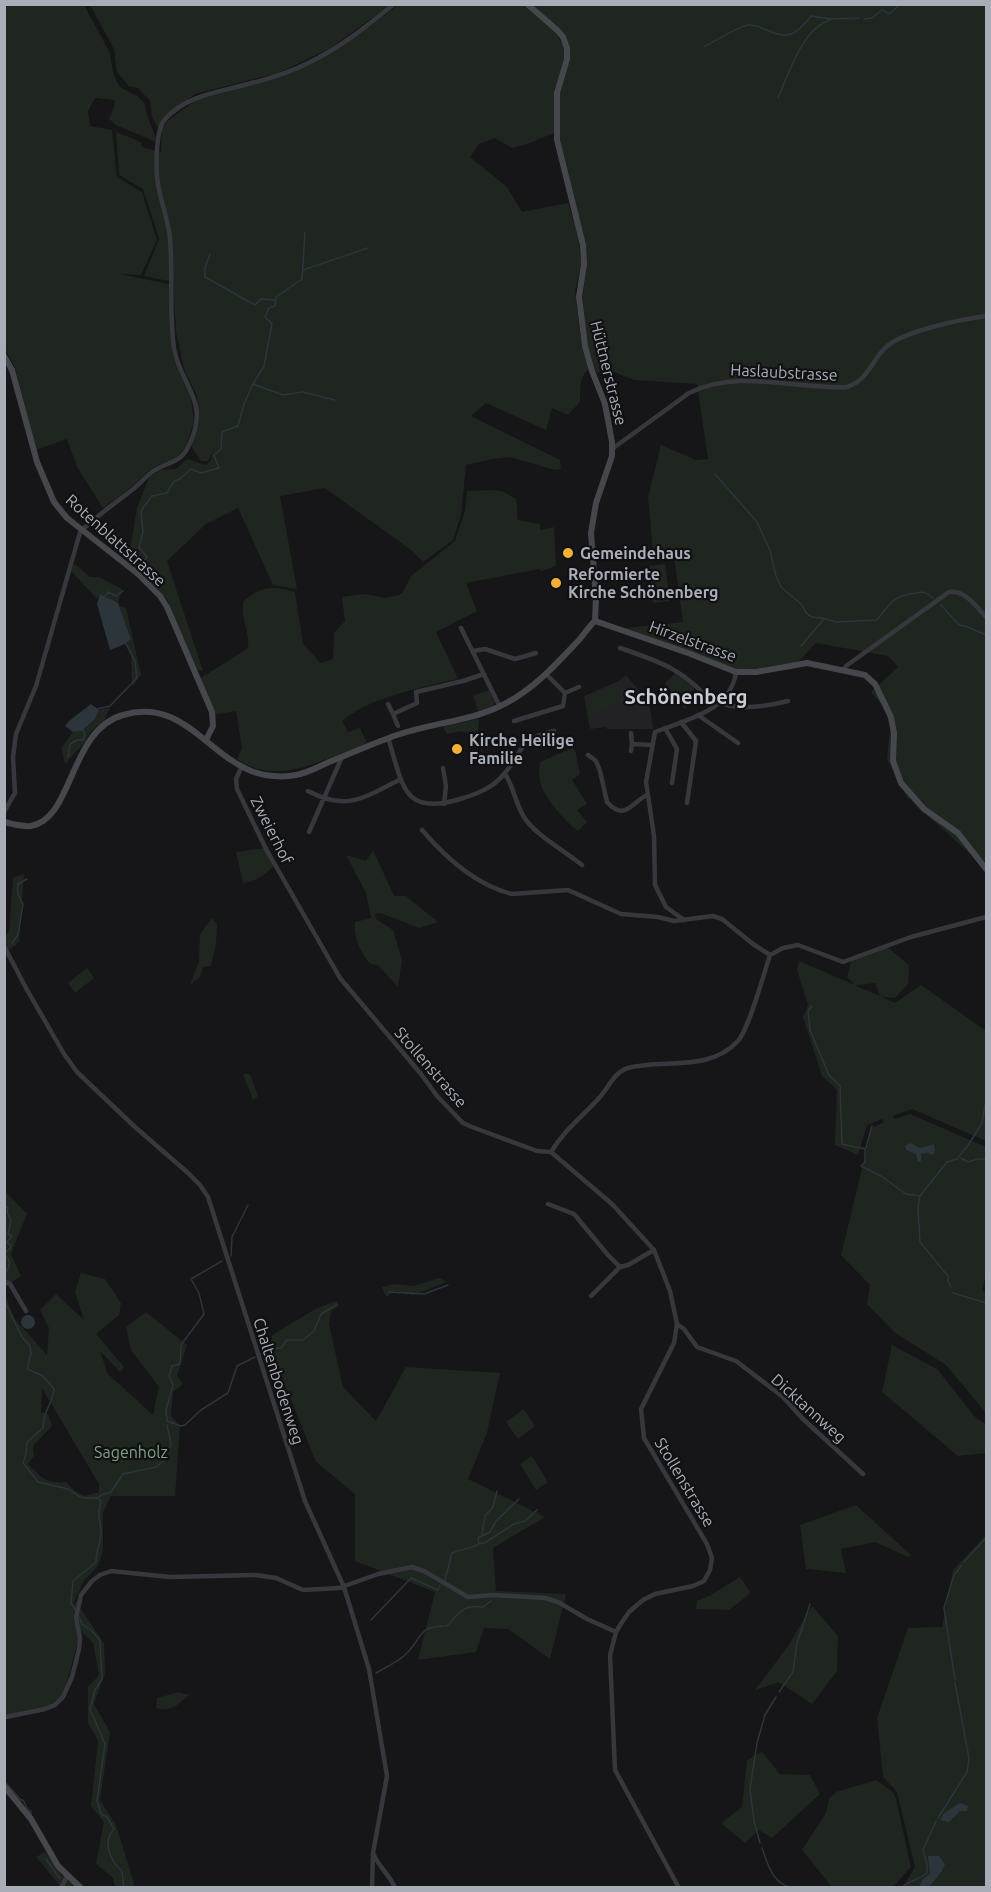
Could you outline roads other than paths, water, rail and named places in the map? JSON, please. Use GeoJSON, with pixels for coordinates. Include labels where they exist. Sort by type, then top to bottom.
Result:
{"type":"FeatureCollection","features":[{"type":"Feature","properties":{"kind":"street"},"geometry":{"type":"LineString","coordinates":[[4,812],[15,793],[13,757],[16,734],[36,686],[81,529],[135,488],[149,473],[177,461],[188,447],[194,428],[195,401],[178,361],[174,340],[170,238],[157,176],[158,134],[162,123],[180,108],[205,94],[256,82],[309,63],[353,37],[394,4]]}},
{"type":"Feature","properties":{"kind":"street","name":"Hüttnerstrasse"},"geometry":{"type":"LineString","coordinates":[[526,4],[561,33],[567,48],[566,65],[557,93],[556,135],[583,245],[584,264],[579,292],[579,308],[588,359],[605,403],[612,449],[611,460],[596,503],[591,526],[596,621]]}},
{"type":"Feature","properties":{"kind":"street","name":"Haslaubstrasse"},"geometry":{"type":"LineString","coordinates":[[612,449],[702,386],[739,380],[847,387],[862,380],[880,354],[894,341],[949,324],[987,316]]}},
{"type":"Feature","properties":{"kind":"street","name":"Rotenblattstrasse"},"geometry":{"type":"LineString","coordinates":[[4,356],[12,370],[34,453],[48,491],[60,511],[150,584],[166,608],[212,712],[213,726],[206,740]]}},
{"type":"Feature","properties":{"kind":"street"},"geometry":{"type":"LineString","coordinates":[[844,669],[949,592],[955,591],[963,595],[987,617]]}},
{"type":"Feature","properties":{"kind":"street"},"geometry":{"type":"LineString","coordinates":[[4,822],[30,826],[48,817],[60,801],[89,740],[98,728],[113,718],[134,712],[156,712],[178,720],[242,766],[257,773],[288,776],[306,772],[388,738],[413,730],[472,718],[500,707],[520,696],[546,674],[596,621]]}},
{"type":"Feature","properties":{"kind":"street","name":"Hirzelstrasse"},"geometry":{"type":"LineString","coordinates":[[596,621],[736,672],[756,672],[807,663],[844,669],[868,676],[885,702],[894,729],[895,768],[906,789],[924,809],[958,833],[987,869]]}},
{"type":"Feature","properties":{"kind":"street"},"geometry":{"type":"LineString","coordinates":[[461,628],[500,707]]}},
{"type":"Feature","properties":{"kind":"street"},"geometry":{"type":"LineString","coordinates":[[620,648],[675,669],[700,690],[714,707]]}},
{"type":"Feature","properties":{"kind":"street"},"geometry":{"type":"LineString","coordinates":[[473,651],[485,649],[515,659],[536,652]]}},
{"type":"Feature","properties":{"kind":"street"},"geometry":{"type":"LineString","coordinates":[[685,920],[666,907],[656,885],[654,836],[646,782],[652,745],[655,732],[721,703],[730,693],[736,672]]}},
{"type":"Feature","properties":{"kind":"street"},"geometry":{"type":"LineString","coordinates":[[393,714],[417,703],[416,692],[484,674]]}},
{"type":"Feature","properties":{"kind":"street"},"geometry":{"type":"LineString","coordinates":[[546,674],[565,693]]}},
{"type":"Feature","properties":{"kind":"street"},"geometry":{"type":"LineString","coordinates":[[565,693],[579,687]]}},
{"type":"Feature","properties":{"kind":"street"},"geometry":{"type":"LineString","coordinates":[[514,721],[556,709],[563,705],[565,693]]}},
{"type":"Feature","properties":{"kind":"street"},"geometry":{"type":"LineString","coordinates":[[721,703],[729,706],[754,706],[788,701]]}},
{"type":"Feature","properties":{"kind":"street"},"geometry":{"type":"LineString","coordinates":[[388,704],[398,726]]}},
{"type":"Feature","properties":{"kind":"street"},"geometry":{"type":"LineString","coordinates":[[698,715],[738,743]]}},
{"type":"Feature","properties":{"kind":"street"},"geometry":{"type":"LineString","coordinates":[[681,722],[696,741],[687,803]]}},
{"type":"Feature","properties":{"kind":"street"},"geometry":{"type":"LineString","coordinates":[[665,728],[677,749],[672,783]]}},
{"type":"Feature","properties":{"kind":"street"},"geometry":{"type":"LineString","coordinates":[[388,738],[406,791],[416,801],[427,805],[444,804],[477,794],[492,786],[505,774],[520,747],[541,734],[554,731]]}},
{"type":"Feature","properties":{"kind":"street"},"geometry":{"type":"LineString","coordinates":[[631,733],[631,751]]}},
{"type":"Feature","properties":{"kind":"street"},"geometry":{"type":"LineString","coordinates":[[632,744],[652,745]]}},
{"type":"Feature","properties":{"kind":"street"},"geometry":{"type":"LineString","coordinates":[[588,755],[596,761],[607,802],[611,807],[624,811],[647,795]]}},
{"type":"Feature","properties":{"kind":"street"},"geometry":{"type":"LineString","coordinates":[[309,832],[342,757]]}},
{"type":"Feature","properties":{"kind":"street","name":"Zweierhof"},"geometry":{"type":"LineString","coordinates":[[242,766],[236,779],[237,789],[266,849],[298,903]]}},
{"type":"Feature","properties":{"kind":"street"},"geometry":{"type":"LineString","coordinates":[[443,768],[446,786],[444,804]]}},
{"type":"Feature","properties":{"kind":"street"},"geometry":{"type":"LineString","coordinates":[[505,774],[518,808],[525,819],[582,864]]}},
{"type":"Feature","properties":{"kind":"street"},"geometry":{"type":"LineString","coordinates":[[308,790],[323,799],[348,802],[401,779]]}},
{"type":"Feature","properties":{"kind":"street"},"geometry":{"type":"LineString","coordinates":[[422,830],[477,880],[502,891],[512,894],[568,890],[621,914],[658,917],[674,921],[713,916],[722,919],[770,955]]}},
{"type":"Feature","properties":{"kind":"street","name":"Stollenstrasse"},"geometry":{"type":"LineString","coordinates":[[298,903],[339,978],[449,1109],[472,1127],[537,1151],[552,1152],[612,1204],[654,1250],[670,1291],[677,1324],[676,1335],[670,1354],[641,1409],[641,1424],[644,1438],[653,1456],[708,1544],[712,1558],[710,1570],[704,1581],[693,1586],[655,1594],[643,1600],[629,1612],[616,1632],[610,1655],[615,1770],[679,1887]]}},
{"type":"Feature","properties":{"kind":"street"},"geometry":{"type":"LineString","coordinates":[[552,1152],[565,1132],[603,1094],[616,1075],[625,1069],[703,1062],[730,1048],[739,1040],[746,1029],[770,955],[783,948],[798,945],[843,962],[911,937],[987,917]]}},
{"type":"Feature","properties":{"kind":"street","name":"Chaltenbodenweg"},"geometry":{"type":"LineString","coordinates":[[4,946],[48,1026],[77,1072],[187,1172],[208,1197],[305,1501],[344,1587],[369,1669],[387,1776],[373,1853],[372,1887]]}},
{"type":"Feature","properties":{"kind":"street"},"geometry":{"type":"LineString","coordinates":[[548,1204],[574,1214],[620,1267]]}},
{"type":"Feature","properties":{"kind":"street"},"geometry":{"type":"LineString","coordinates":[[591,1296],[620,1267],[654,1250]]}},
{"type":"Feature","properties":{"kind":"street"},"geometry":{"type":"LineString","coordinates":[[7,1282],[26,1311]]}},
{"type":"Feature","properties":{"kind":"street","name":"Dicktannweg"},"geometry":{"type":"LineString","coordinates":[[677,1324],[684,1329],[697,1347],[736,1361],[783,1397],[803,1419],[863,1474]]}},
{"type":"Feature","properties":{"kind":"street"},"geometry":{"type":"LineString","coordinates":[[4,1724],[7,1722],[5,1716],[45,1709],[63,1697],[72,1677],[79,1649],[77,1612],[81,1595],[85,1588],[100,1575],[111,1571],[170,1577],[256,1575],[276,1578],[303,1590],[344,1587],[378,1574],[412,1567],[424,1571],[468,1597],[494,1595],[545,1598],[558,1602],[616,1632]]}},
{"type":"Feature","properties":{"kind":"street"},"geometry":{"type":"LineString","coordinates":[[4,1786],[31,1819],[58,1866],[81,1887]]}},
{"type":"Feature","properties":{"kind":"street"},"geometry":{"type":"LineString","coordinates":[[373,1853],[377,1864],[395,1887]]}},
{"type":"Feature","properties":{"kind":"street"},"geometry":{"type":"LineString","coordinates":[[61,1887],[67,1876]]}},
{"type":"Feature","properties":{"kind":"waterway"},"geometry":{"type":"LineString","coordinates":[[864,19],[872,18],[882,10],[889,14],[901,4]]}},
{"type":"Feature","properties":{"kind":"waterway"},"geometry":{"type":"LineString","coordinates":[[705,46],[748,25],[787,35],[797,31],[811,16],[831,19],[859,18]]}},
{"type":"Feature","properties":{"kind":"waterway"},"geometry":{"type":"LineString","coordinates":[[778,98],[792,64],[805,42],[812,32],[830,20]]}},
{"type":"Feature","properties":{"kind":"waterway"},"geometry":{"type":"LineString","coordinates":[[138,566],[147,557],[139,547],[143,532],[141,511],[152,496],[167,493],[174,481],[180,479],[191,469],[201,473],[219,468],[214,455],[221,449],[222,432],[238,426],[244,404],[264,366],[272,324],[265,317],[269,308],[275,306],[276,297],[302,279],[305,232]]}},
{"type":"Feature","properties":{"kind":"waterway"},"geometry":{"type":"LineString","coordinates":[[303,270],[368,248]]}},
{"type":"Feature","properties":{"kind":"waterway"},"geometry":{"type":"LineString","coordinates":[[210,254],[205,268],[205,277],[255,305],[261,299],[275,300]]}},
{"type":"Feature","properties":{"kind":"waterway"},"geometry":{"type":"LineString","coordinates":[[253,384],[283,395],[303,392],[335,400]]}},
{"type":"Feature","properties":{"kind":"waterway"},"geometry":{"type":"LineString","coordinates":[[715,474],[757,522],[770,550],[781,587],[812,617],[836,622],[877,620],[888,606],[901,596],[924,592],[933,598]]}},
{"type":"Feature","properties":{"kind":"waterway"},"geometry":{"type":"LineString","coordinates":[[105,596],[108,592],[116,596],[123,591]]}},
{"type":"Feature","properties":{"kind":"waterway"},"geometry":{"type":"LineString","coordinates":[[941,605],[959,625],[986,635]]}},
{"type":"Feature","properties":{"kind":"waterway"},"geometry":{"type":"LineString","coordinates":[[801,646],[824,619]]}},
{"type":"Feature","properties":{"kind":"waterway"},"geometry":{"type":"LineString","coordinates":[[97,709],[110,706],[137,678],[135,661],[126,644]]}},
{"type":"Feature","properties":{"kind":"waterway"},"geometry":{"type":"LineString","coordinates":[[68,757],[70,744],[83,740],[85,735],[83,730]]}},
{"type":"Feature","properties":{"kind":"waterway"},"geometry":{"type":"LineString","coordinates":[[12,943],[18,935],[23,904],[19,897],[18,884],[27,879]]}},
{"type":"Feature","properties":{"kind":"waterway"},"geometry":{"type":"LineString","coordinates":[[812,1006],[808,1011],[810,1030],[829,1075],[840,1086],[842,1144],[865,1149],[865,1162],[861,1166],[881,1176],[906,1194],[920,1196]]}},
{"type":"Feature","properties":{"kind":"waterway"},"geometry":{"type":"LineString","coordinates":[[951,1287],[948,1276],[920,1242],[918,1207],[920,1196],[947,1162],[957,1159],[969,1144],[982,1123],[986,1100]]}},
{"type":"Feature","properties":{"kind":"waterway"},"geometry":{"type":"LineString","coordinates":[[866,1148],[872,1126]]}},
{"type":"Feature","properties":{"kind":"waterway"},"geometry":{"type":"LineString","coordinates":[[961,1158],[968,1162],[986,1159]]}},
{"type":"Feature","properties":{"kind":"waterway"},"geometry":{"type":"LineString","coordinates":[[4,1205],[8,1208],[7,1212],[11,1220],[8,1234],[12,1236],[7,1242],[11,1246],[10,1249],[4,1253]]}},
{"type":"Feature","properties":{"kind":"waterway"},"geometry":{"type":"LineString","coordinates":[[231,1256],[232,1237],[248,1205]]}},
{"type":"Feature","properties":{"kind":"waterway"},"geometry":{"type":"LineString","coordinates":[[4,1255],[9,1262],[4,1275]]}},
{"type":"Feature","properties":{"kind":"waterway"},"geometry":{"type":"LineString","coordinates":[[222,1261],[191,1279],[199,1293],[204,1314],[181,1345],[180,1364],[172,1366],[169,1376],[173,1385],[166,1410],[167,1421],[181,1426],[185,1425],[201,1410],[228,1393],[237,1366],[255,1357]]}},
{"type":"Feature","properties":{"kind":"waterway"},"geometry":{"type":"LineString","coordinates":[[389,1292],[424,1294],[448,1285]]}},
{"type":"Feature","properties":{"kind":"waterway"},"geometry":{"type":"LineString","coordinates":[[953,1293],[986,1303]]}},
{"type":"Feature","properties":{"kind":"waterway"},"geometry":{"type":"LineString","coordinates":[[4,1300],[22,1337],[30,1346],[31,1353],[27,1369],[43,1376],[54,1389],[44,1417],[43,1428],[27,1442],[23,1463],[38,1482],[68,1489],[80,1497],[98,1498],[111,1492],[123,1474],[156,1467],[164,1460],[163,1451],[171,1444],[167,1425]]}},
{"type":"Feature","properties":{"kind":"waterway"},"geometry":{"type":"LineString","coordinates":[[261,1354],[281,1348],[287,1340],[303,1340],[314,1331],[321,1314],[336,1305]]}},
{"type":"Feature","properties":{"kind":"waterway"},"geometry":{"type":"LineString","coordinates":[[482,1534],[485,1516],[493,1507],[497,1491]]}},
{"type":"Feature","properties":{"kind":"waterway"},"geometry":{"type":"LineString","coordinates":[[76,1611],[71,1603],[73,1581],[96,1562],[101,1532],[99,1515],[101,1502],[98,1498]]}},
{"type":"Feature","properties":{"kind":"waterway"},"geometry":{"type":"LineString","coordinates":[[445,1580],[452,1553],[479,1544],[478,1538],[490,1532],[496,1521],[519,1499]]}},
{"type":"Feature","properties":{"kind":"waterway"},"geometry":{"type":"LineString","coordinates":[[480,1544],[514,1524],[525,1521],[537,1510]]}},
{"type":"Feature","properties":{"kind":"waterway"},"geometry":{"type":"LineString","coordinates":[[964,1562],[986,1538]]}},
{"type":"Feature","properties":{"kind":"waterway"},"geometry":{"type":"LineString","coordinates":[[955,1680],[944,1608],[954,1575],[962,1565]]}},
{"type":"Feature","properties":{"kind":"waterway"},"geometry":{"type":"LineString","coordinates":[[371,1620],[411,1578],[438,1590],[440,1586]]}},
{"type":"Feature","properties":{"kind":"waterway"},"geometry":{"type":"LineString","coordinates":[[376,1673],[403,1657],[425,1630],[447,1626],[462,1610],[476,1606],[483,1607],[491,1601]]}},
{"type":"Feature","properties":{"kind":"waterway"},"geometry":{"type":"LineString","coordinates":[[779,1692],[793,1672],[797,1643],[810,1604]]}},
{"type":"Feature","properties":{"kind":"waterway"},"geometry":{"type":"LineString","coordinates":[[78,1615],[82,1624],[100,1640],[102,1679],[95,1690],[90,1709],[105,1744],[97,1801],[101,1814],[107,1817],[114,1829],[108,1840],[109,1851],[114,1862],[122,1871],[124,1888]]}},
{"type":"Feature","properties":{"kind":"waterway"},"geometry":{"type":"LineString","coordinates":[[938,1818],[967,1772],[969,1758],[955,1683]]}},
{"type":"Feature","properties":{"kind":"waterway"},"geometry":{"type":"LineString","coordinates":[[760,1843],[754,1821],[750,1789],[757,1743],[765,1715],[776,1697]]}},
{"type":"Feature","properties":{"kind":"waterway"},"geometry":{"type":"LineString","coordinates":[[4,1781],[23,1800],[31,1815]]}},
{"type":"Feature","properties":{"kind":"waterway"},"geometry":{"type":"LineString","coordinates":[[901,1888],[927,1873],[923,1850],[936,1821]]}},
{"type":"Feature","properties":{"kind":"waterway"},"geometry":{"type":"LineString","coordinates":[[762,1848],[777,1880],[788,1887],[796,1888]]}},
{"type":"Feature","properties":{"kind":"waterway"},"geometry":{"type":"LineString","coordinates":[[46,1859],[60,1879]]}},
{"type":"Feature","properties":{"kind":"place","name":"Gemeindehaus"},"geometry":{"type":"Point","coordinates":[568,553]}},
{"type":"Feature","properties":{"kind":"place","name":"Reformierte Kirche Schönenberg"},"geometry":{"type":"Point","coordinates":[556,583]}},
{"type":"Feature","properties":{"kind":"place","name":"Kirche Heilige Familie"},"geometry":{"type":"Point","coordinates":[457,749]}},
{"type":"Feature","properties":{"kind":"district","name":"Schönenberg"},"geometry":{"type":"Point","coordinates":[686,697]}},
{"type":"Feature","properties":{"kind":"park label","name":"Sagenholz"},"geometry":{"type":"Point","coordinates":[131,1452]}}]}
